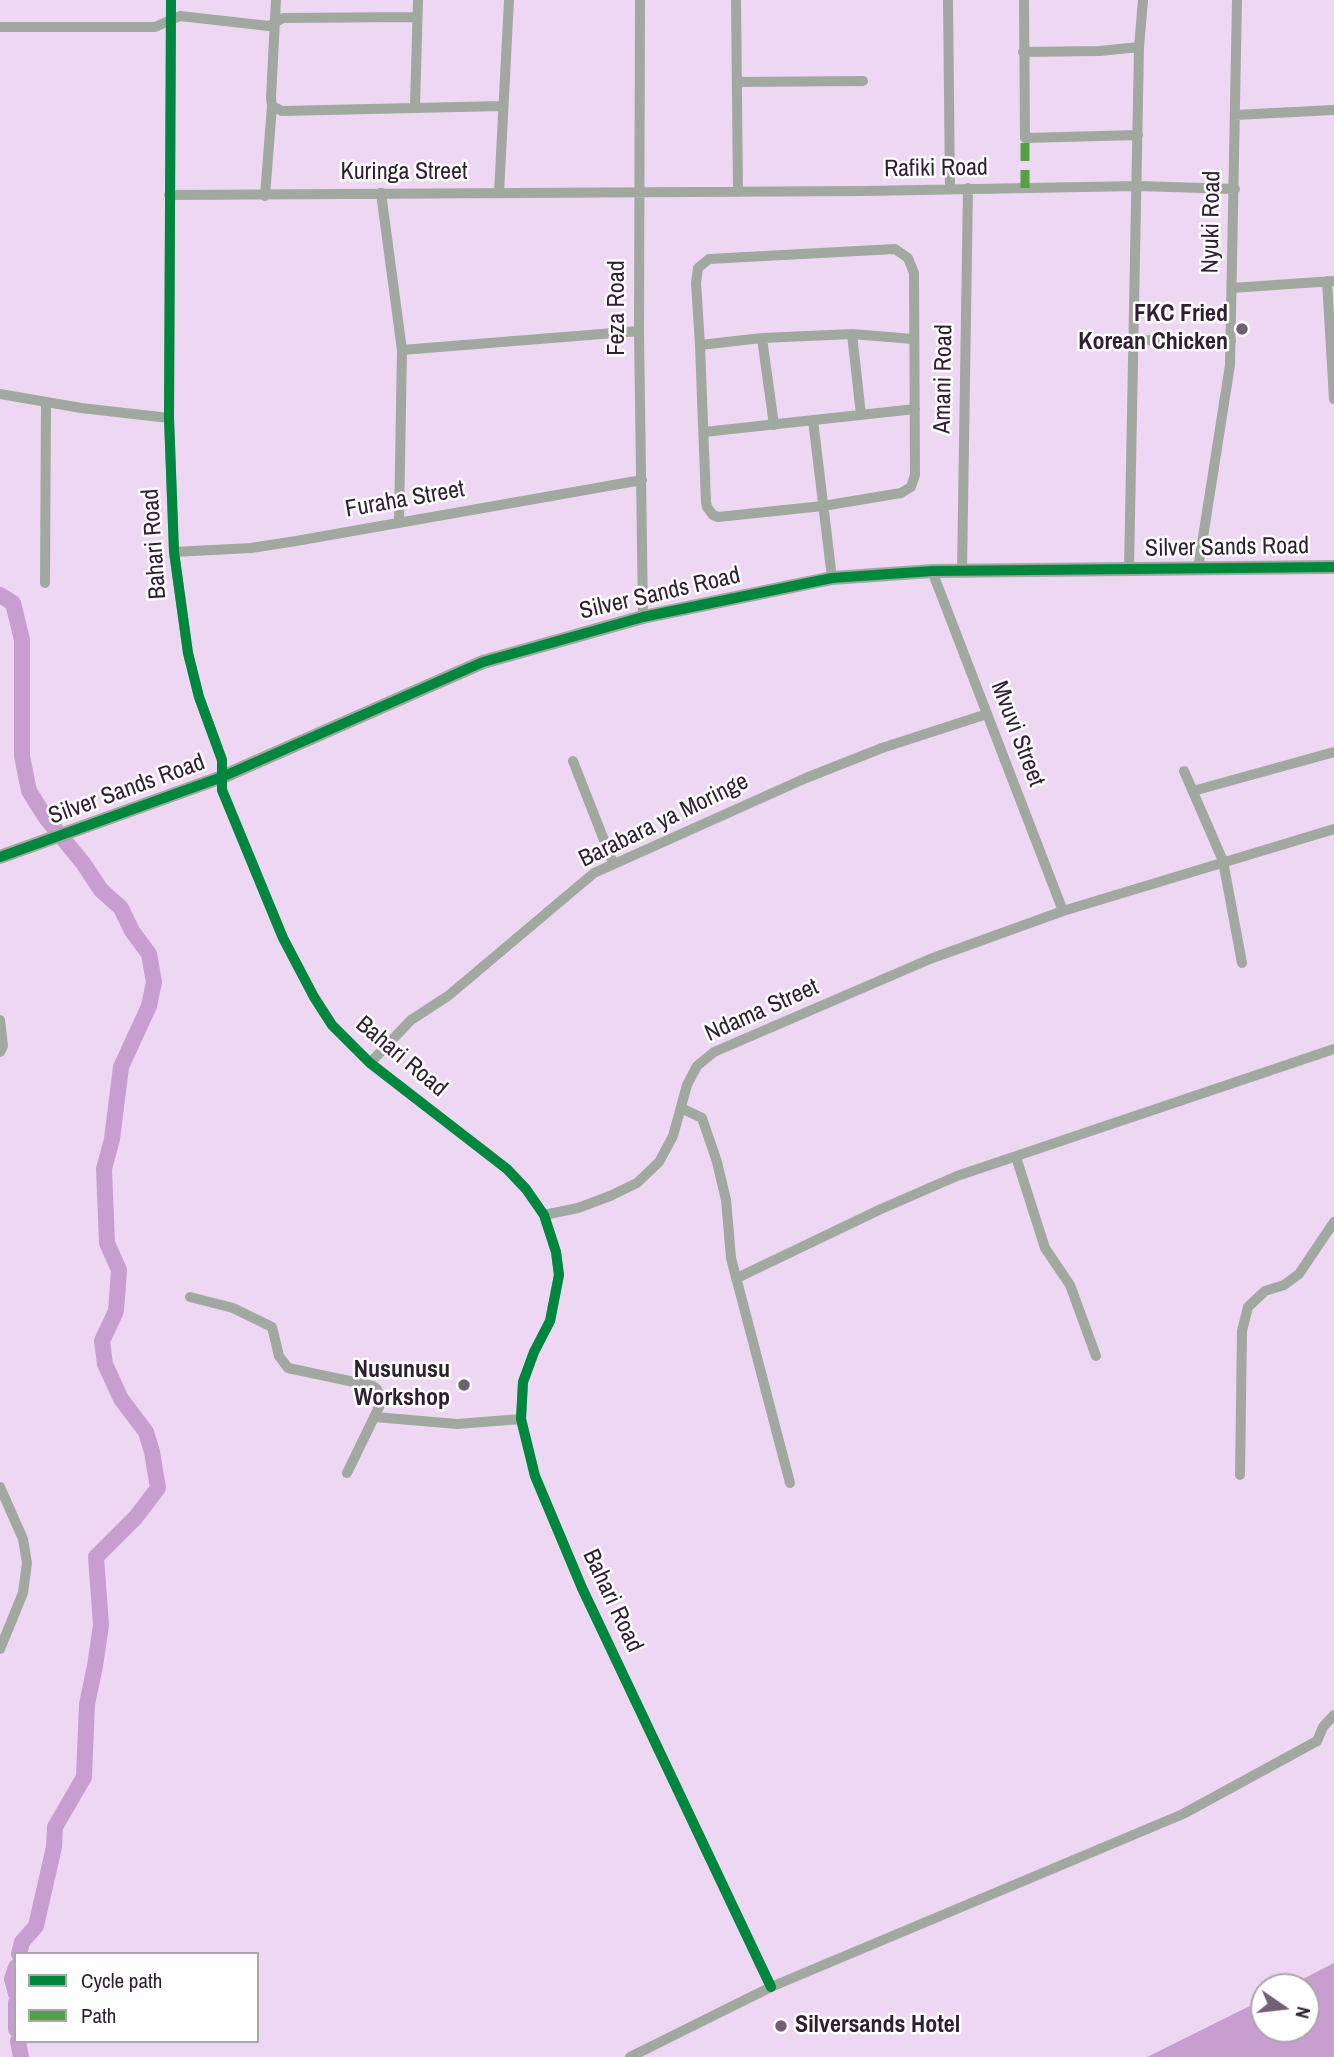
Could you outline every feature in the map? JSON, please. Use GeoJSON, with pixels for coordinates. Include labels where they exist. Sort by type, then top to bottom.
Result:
{"type":"FeatureCollection","features":[{"type":"Feature","properties":{"kind":"street","name":"Bahari Road"},"geometry":{"type":"LineString","coordinates":[[171,0],[169,418],[174,552],[188,653],[199,697],[222,760],[222,790],[284,938],[331,1026],[370,1063],[507,1169],[526,1189],[544,1215],[556,1252],[559,1275],[550,1321],[523,1382],[521,1419],[535,1476],[565,1551],[771,1987]]}},
{"type":"Feature","properties":{"kind":"street"},"geometry":{"type":"LineString","coordinates":[[265,196],[276,0]]}},
{"type":"Feature","properties":{"kind":"street"},"geometry":{"type":"LineString","coordinates":[[415,107],[418,0]]}},
{"type":"Feature","properties":{"kind":"street"},"geometry":{"type":"LineString","coordinates":[[499,193],[509,0]]}},
{"type":"Feature","properties":{"kind":"street","name":"Feza Road"},"geometry":{"type":"LineString","coordinates":[[640,0],[639,331],[643,617]]}},
{"type":"Feature","properties":{"kind":"street"},"geometry":{"type":"LineString","coordinates":[[736,0],[738,192]]}},
{"type":"Feature","properties":{"kind":"street"},"geometry":{"type":"LineString","coordinates":[[948,0],[950,189]]}},
{"type":"Feature","properties":{"kind":"street"},"geometry":{"type":"LineString","coordinates":[[1024,0],[1025,138],[1138,135]]}},
{"type":"Feature","properties":{"kind":"street"},"geometry":{"type":"LineString","coordinates":[[1129,570],[1139,47],[1143,0]]}},
{"type":"Feature","properties":{"kind":"street","name":"Nyuki Road"},"geometry":{"type":"LineString","coordinates":[[1198,569],[1230,365],[1237,0]]}},
{"type":"Feature","properties":{"kind":"street"},"geometry":{"type":"LineString","coordinates":[[0,27],[155,27],[180,16],[269,26],[283,18],[417,17]]}},
{"type":"Feature","properties":{"kind":"street"},"geometry":{"type":"LineString","coordinates":[[1023,52],[1100,51],[1139,47]]}},
{"type":"Feature","properties":{"kind":"street"},"geometry":{"type":"LineString","coordinates":[[737,82],[863,81]]}},
{"type":"Feature","properties":{"kind":"street"},"geometry":{"type":"LineString","coordinates":[[272,106],[282,111],[503,106]]}},
{"type":"Feature","properties":{"kind":"street"},"geometry":{"type":"LineString","coordinates":[[1235,115],[1334,110]]}},
{"type":"Feature","properties":{"kind":"street","name":"Rafiki Road"},"geometry":{"type":"LineString","coordinates":[[639,191],[1138,186],[1235,189]]}},
{"type":"Feature","properties":{"kind":"street","name":"Amani Road"},"geometry":{"type":"LineString","coordinates":[[962,571],[968,188]]}},
{"type":"Feature","properties":{"kind":"street","name":"Kuringa Street"},"geometry":{"type":"LineString","coordinates":[[169,195],[639,191]]}},
{"type":"Feature","properties":{"kind":"street"},"geometry":{"type":"LineString","coordinates":[[381,193],[402,350],[399,521]]}},
{"type":"Feature","properties":{"kind":"street"},"geometry":{"type":"LineString","coordinates":[[895,249],[908,258],[914,274],[914,339],[915,475],[911,487],[901,494],[823,506],[718,517],[709,512],[706,502],[696,275],[698,268],[709,258],[895,249]]}},
{"type":"Feature","properties":{"kind":"street"},"geometry":{"type":"LineString","coordinates":[[1231,288],[1331,281],[1334,399]]}},
{"type":"Feature","properties":{"kind":"street"},"geometry":{"type":"LineString","coordinates":[[402,350],[639,331]]}},
{"type":"Feature","properties":{"kind":"street"},"geometry":{"type":"LineString","coordinates":[[852,334],[861,415]]}},
{"type":"Feature","properties":{"kind":"street"},"geometry":{"type":"LineString","coordinates":[[700,345],[762,338],[852,334],[914,339]]}},
{"type":"Feature","properties":{"kind":"street"},"geometry":{"type":"LineString","coordinates":[[762,338],[774,425]]}},
{"type":"Feature","properties":{"kind":"street"},"geometry":{"type":"LineString","coordinates":[[1134,340],[1231,341]]}},
{"type":"Feature","properties":{"kind":"street"},"geometry":{"type":"LineString","coordinates":[[0,394],[169,418]]}},
{"type":"Feature","properties":{"kind":"street"},"geometry":{"type":"LineString","coordinates":[[45,583],[46,402]]}},
{"type":"Feature","properties":{"kind":"street"},"geometry":{"type":"LineString","coordinates":[[704,432],[915,409]]}},
{"type":"Feature","properties":{"kind":"street"},"geometry":{"type":"LineString","coordinates":[[813,420],[832,578]]}},
{"type":"Feature","properties":{"kind":"street","name":"Furaha Street"},"geometry":{"type":"LineString","coordinates":[[174,552],[251,548],[642,480]]}},
{"type":"Feature","properties":{"kind":"street","name":"Silver Sands Road"},"geometry":{"type":"LineString","coordinates":[[0,857],[222,777],[483,662],[643,617],[832,578],[932,571],[1334,567]]}},
{"type":"Feature","properties":{"kind":"street","name":"Mvuvi Street"},"geometry":{"type":"LineString","coordinates":[[932,571],[1063,911]]}},
{"type":"Feature","properties":{"kind":"street","name":"Barabara ya Moringe"},"geometry":{"type":"LineString","coordinates":[[370,1063],[411,1020],[448,996],[594,873],[806,778],[882,748],[987,714]]}},
{"type":"Feature","properties":{"kind":"street"},"geometry":{"type":"LineString","coordinates":[[1193,791],[1334,752]]}},
{"type":"Feature","properties":{"kind":"street"},"geometry":{"type":"LineString","coordinates":[[573,761],[612,863]]}},
{"type":"Feature","properties":{"kind":"street"},"geometry":{"type":"LineString","coordinates":[[1184,771],[1223,861],[1242,963]]}},
{"type":"Feature","properties":{"kind":"street","name":"Ndama Street"},"geometry":{"type":"LineString","coordinates":[[544,1215],[578,1208],[637,1183],[659,1163],[673,1136],[687,1085],[697,1066],[714,1052],[930,959],[1063,911],[1334,828]]}},
{"type":"Feature","properties":{"kind":"street"},"geometry":{"type":"LineString","coordinates":[[0,1020],[3,1046],[0,1052]]}},
{"type":"Feature","properties":{"kind":"street"},"geometry":{"type":"LineString","coordinates":[[737,1278],[957,1176],[1334,1049]]}},
{"type":"Feature","properties":{"kind":"street"},"geometry":{"type":"LineString","coordinates":[[681,1108],[697,1114],[707,1128],[726,1200],[731,1258],[790,1483]]}},
{"type":"Feature","properties":{"kind":"street"},"geometry":{"type":"LineString","coordinates":[[1016,1157],[1045,1248],[1070,1285],[1096,1356]]}},
{"type":"Feature","properties":{"kind":"street"},"geometry":{"type":"LineString","coordinates":[[1240,1475],[1242,1331],[1248,1307],[1265,1291],[1284,1285],[1299,1274],[1334,1222]]}},
{"type":"Feature","properties":{"kind":"street"},"geometry":{"type":"LineString","coordinates":[[190,1297],[233,1308],[272,1327],[279,1356],[288,1368],[373,1386],[381,1399],[347,1473]]}},
{"type":"Feature","properties":{"kind":"street"},"geometry":{"type":"LineString","coordinates":[[375,1417],[457,1424],[521,1419]]}},
{"type":"Feature","properties":{"kind":"street"},"geometry":{"type":"LineString","coordinates":[[0,1487],[23,1539],[27,1563],[23,1593],[0,1648]]}},
{"type":"Feature","properties":{"kind":"street"},"geometry":{"type":"LineString","coordinates":[[630,2057],[771,1987],[1183,1814],[1312,1744],[1320,1737],[1323,1727],[1334,1715]]}},
{"type":"Feature","properties":{"kind":"shaded area"},"geometry":{"type":"Polygon","coordinates":[[[1334,1963],[1334,2057],[1147,2057],[1250,2006],[1250,2043],[1320,2043],[1320,1973],[1314,1973],[1334,1963]]]}},
{"type":"Feature","properties":{"kind":"waterway"},"geometry":{"type":"LineString","coordinates":[[0,595],[13,603],[22,640],[22,756],[29,791],[46,818],[101,890],[121,908],[132,931],[149,954],[154,982],[149,1006],[121,1067],[112,1139],[104,1169],[107,1243],[119,1270],[116,1311],[102,1341],[105,1364],[121,1399],[146,1432],[158,1488],[136,1517],[96,1557],[101,1625],[87,1704],[84,1777],[55,1827],[54,1847],[36,1926],[22,1942],[20,1952]]}},
{"type":"Feature","properties":{"kind":"waterway"},"geometry":{"type":"LineString","coordinates":[[14,1973],[14,1986]]}},
{"type":"Feature","properties":{"kind":"waterway"},"geometry":{"type":"LineString","coordinates":[[18,2043],[21,2057]]}},
{"type":"Feature","properties":{"kind":"marked path"},"geometry":{"type":"LineString","coordinates":[[1025,138],[1025,188]]}},
{"type":"Feature","properties":{"kind":"cycle path"},"geometry":{"type":"LineString","coordinates":[[171,0],[169,418],[174,552],[188,653],[199,697],[222,760],[222,790],[283,938],[332,1025],[370,1063],[507,1169],[526,1189],[544,1215],[556,1252],[559,1275],[550,1321],[523,1382],[521,1419],[535,1476],[582,1588],[771,1987]]}},
{"type":"Feature","properties":{"kind":"cycle path"},"geometry":{"type":"LineString","coordinates":[[0,857],[222,777],[483,662],[643,617],[832,578],[932,571],[1334,567]]}},
{"type":"Feature","properties":{"kind":"place","name":"FKC Fried Korean Chicken"},"geometry":{"type":"Point","coordinates":[1242,329]}},
{"type":"Feature","properties":{"kind":"place","name":"Nusunusu Workshop"},"geometry":{"type":"Point","coordinates":[464,1385]}},
{"type":"Feature","properties":{"kind":"place","name":"Silversands Hotel"},"geometry":{"type":"Point","coordinates":[781,2026]}}]}
